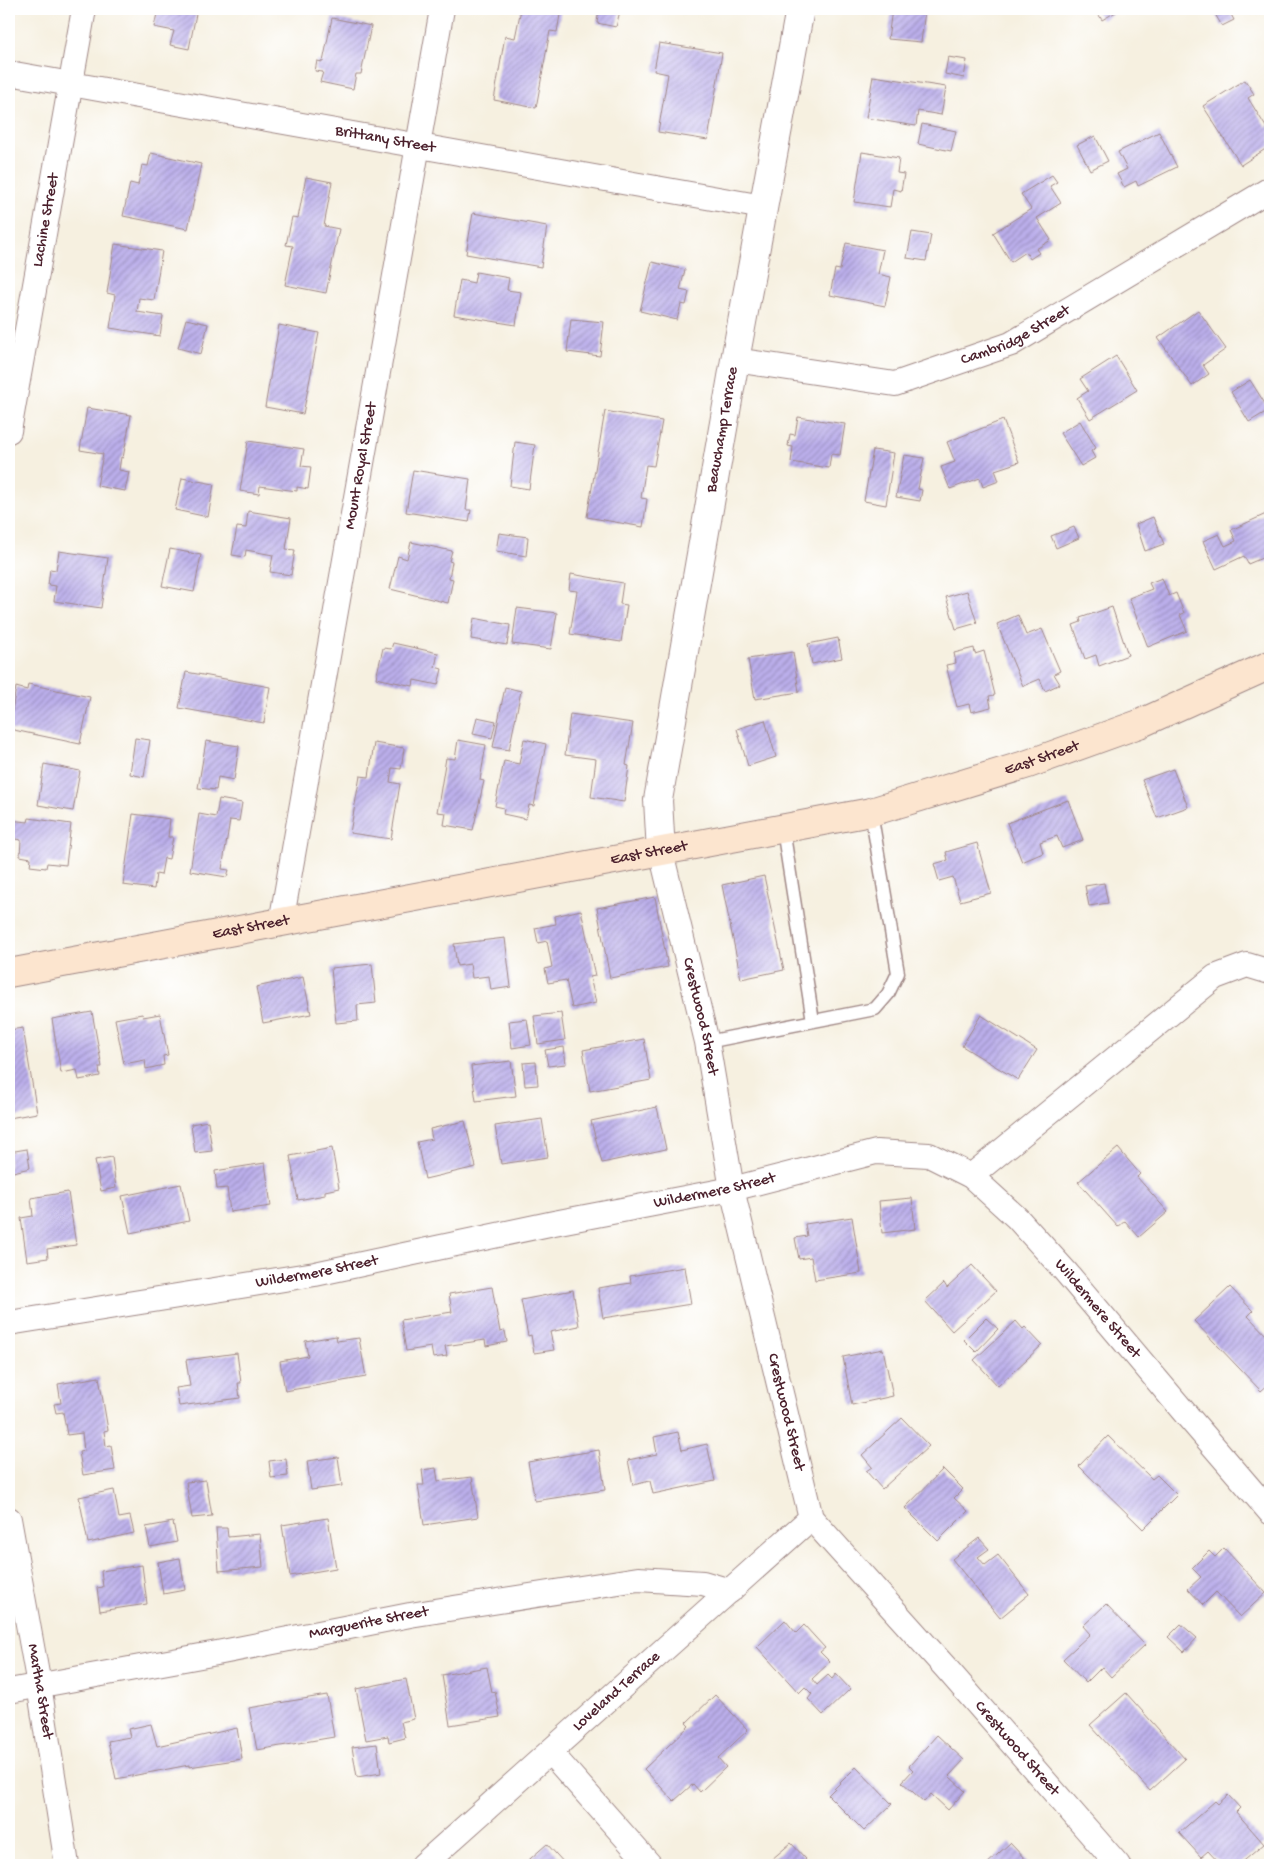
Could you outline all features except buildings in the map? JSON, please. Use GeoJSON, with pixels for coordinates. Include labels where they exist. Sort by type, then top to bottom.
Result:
{"type":"FeatureCollection","features":[{"type":"Feature","properties":{"kind":"main road","name":"East Street"},"geometry":{"type":"LineString","coordinates":[[9,973],[871,812],[1028,764],[1139,724],[1270,665]]}},
{"type":"Feature","properties":{"kind":"street","name":"Lachine Street"},"geometry":{"type":"LineString","coordinates":[[9,431],[84,9]]}},
{"type":"Feature","properties":{"kind":"street","name":"Mount Royal Street"},"geometry":{"type":"LineString","coordinates":[[281,923],[442,9]]}},
{"type":"Feature","properties":{"kind":"street","name":"Beauchamp Terrace"},"geometry":{"type":"LineString","coordinates":[[661,852],[658,800],[734,360],[800,9]]}},
{"type":"Feature","properties":{"kind":"street","name":"Brittany Street"},"geometry":{"type":"LineString","coordinates":[[9,73],[763,208]]}},
{"type":"Feature","properties":{"kind":"street","name":"Cambridge Street"},"geometry":{"type":"LineString","coordinates":[[734,360],[895,384],[1010,344],[1270,189]]}},
{"type":"Feature","properties":{"kind":"street","name":"Crestwood Street"},"geometry":{"type":"LineString","coordinates":[[661,852],[707,1042],[732,1189],[810,1518],[946,1668],[1118,1865]]}},
{"type":"Feature","properties":{"kind":"street"},"geometry":{"type":"LineString","coordinates":[[971,1176],[1215,977],[1247,965],[1270,972]]}},
{"type":"Feature","properties":{"kind":"street","name":"Wildermere Street"},"geometry":{"type":"LineString","coordinates":[[9,1323],[315,1274],[554,1223],[732,1189],[876,1152],[929,1155],[971,1176],[1017,1218],[1065,1270],[1270,1512]]}},
{"type":"Feature","properties":{"kind":"street","name":"Loveland Terrace"},"geometry":{"type":"LineString","coordinates":[[422,1865],[810,1518]]}},
{"type":"Feature","properties":{"kind":"street","name":"Martha Street"},"geometry":{"type":"LineString","coordinates":[[9,1519],[39,1685],[68,1865]]}},
{"type":"Feature","properties":{"kind":"street","name":"Marguerite Street"},"geometry":{"type":"LineString","coordinates":[[9,1691],[410,1615],[638,1579],[703,1583],[730,1590]]}},
{"type":"Feature","properties":{"kind":"street"},"geometry":{"type":"LineString","coordinates":[[550,1752],[650,1865]]}},
{"type":"Feature","properties":{"kind":"lane"},"geometry":{"type":"LineString","coordinates":[[707,1042],[875,1009],[888,994],[898,973],[871,812]]}},
{"type":"Feature","properties":{"kind":"lane"},"geometry":{"type":"LineString","coordinates":[[783,829],[814,1021]]}}]}
